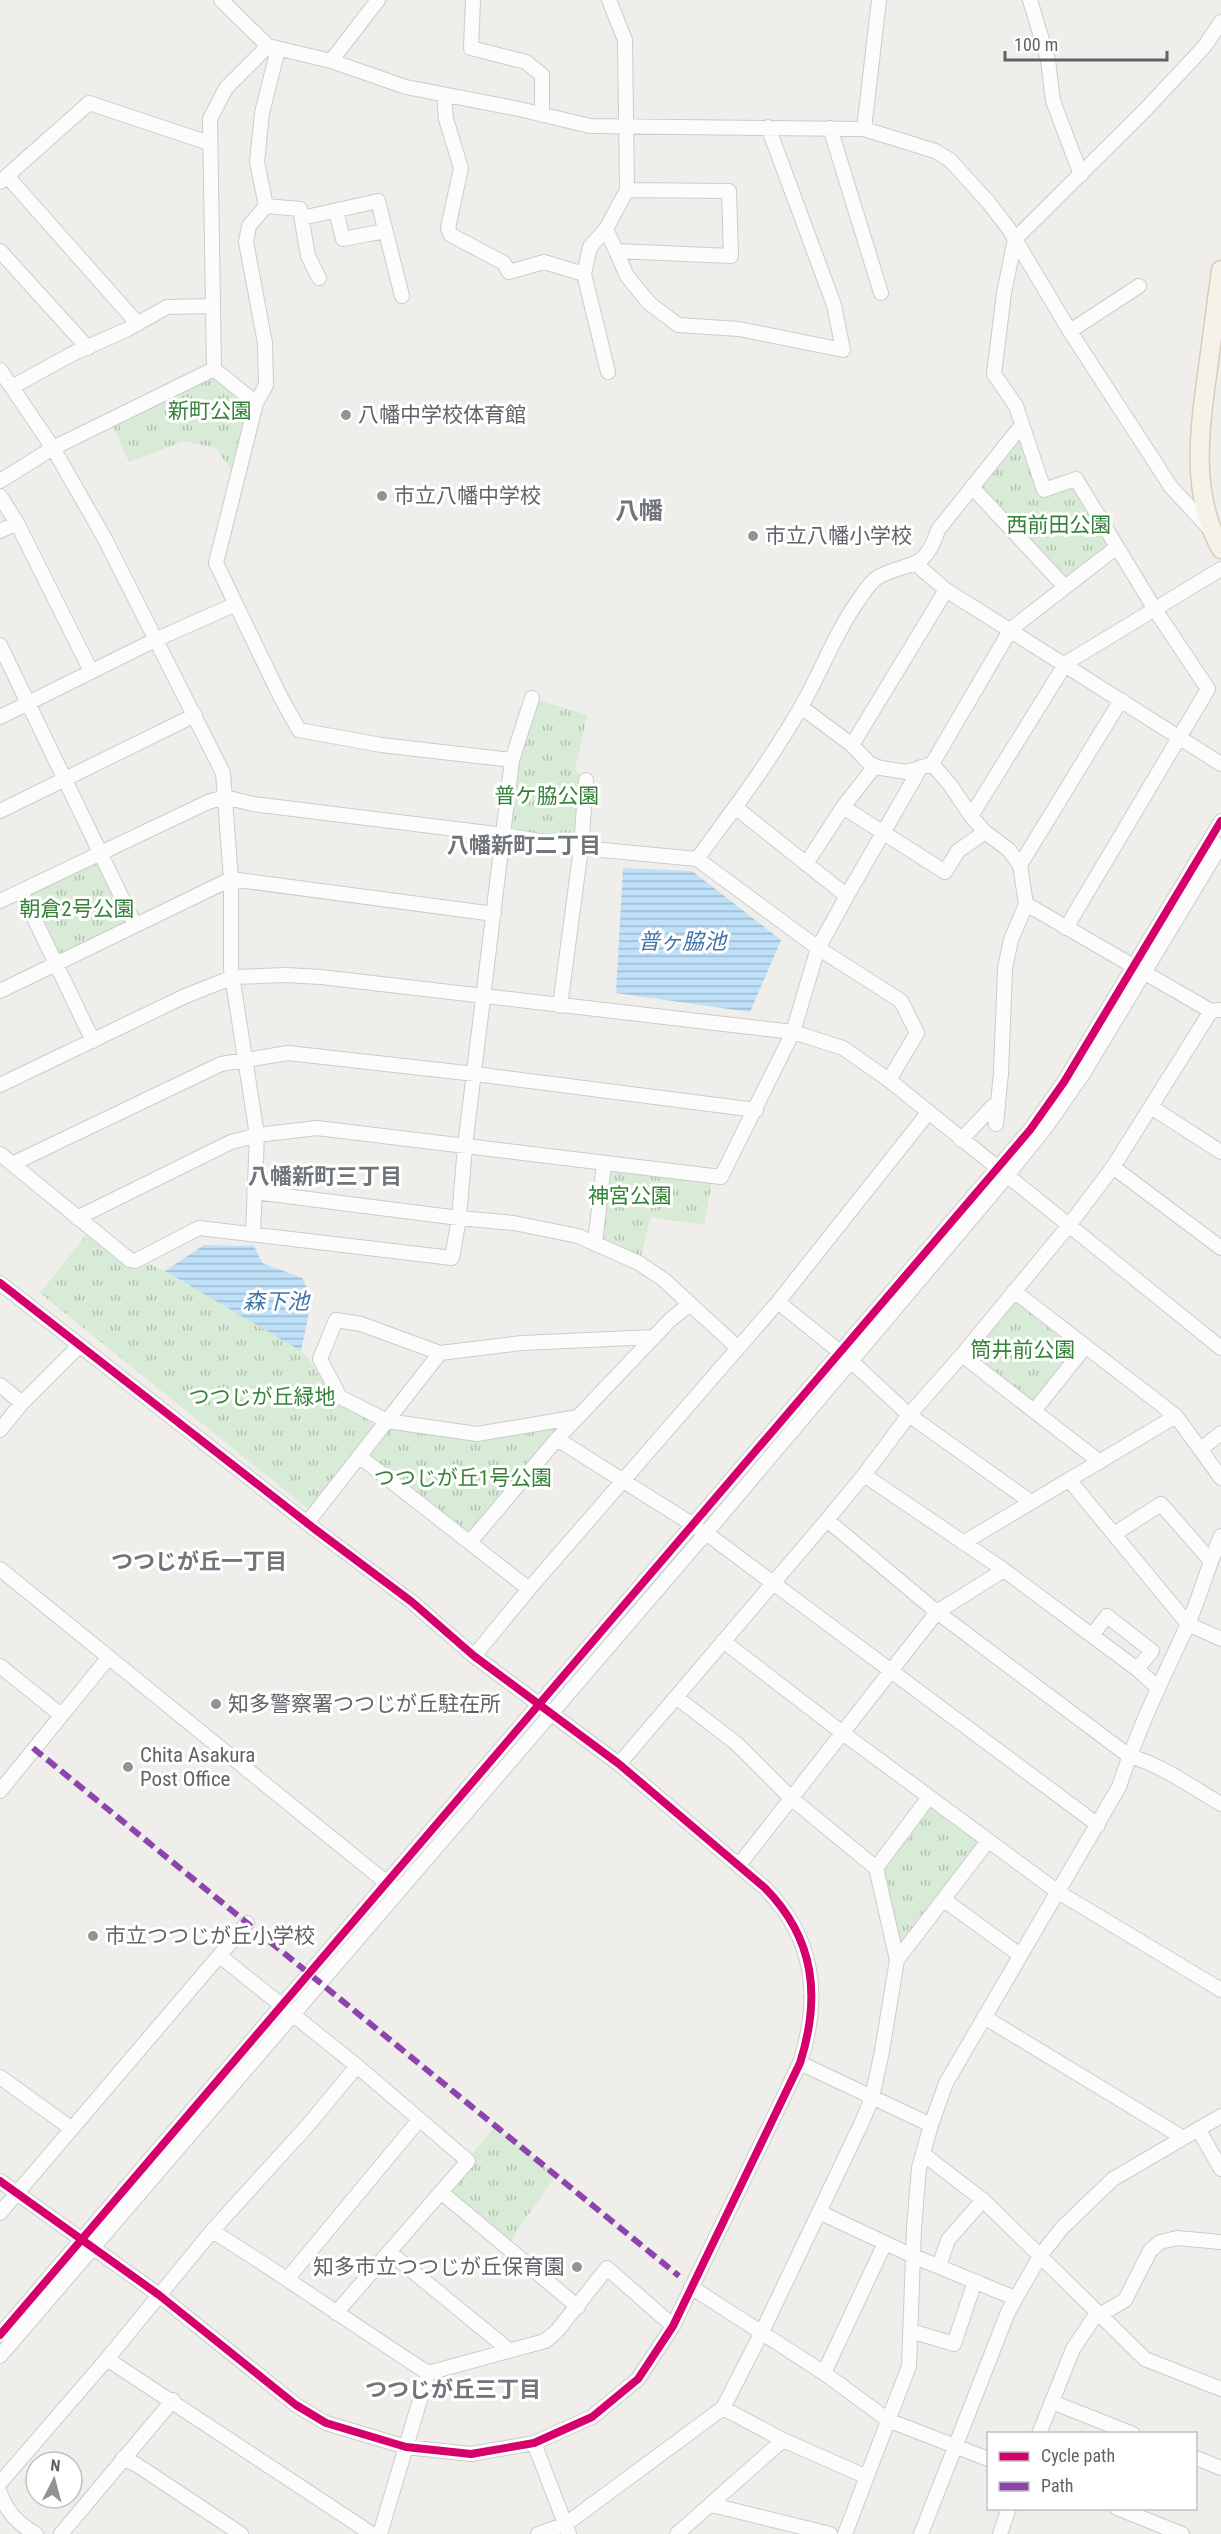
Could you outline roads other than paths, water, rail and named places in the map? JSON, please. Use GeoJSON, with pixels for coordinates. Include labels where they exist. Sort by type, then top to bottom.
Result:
{"type":"FeatureCollection","features":[{"type":"Feature","properties":{"kind":"main road"},"geometry":{"type":"LineString","coordinates":[[1221,270],[1199,442],[1200,482],[1212,531],[1221,549]]}},
{"type":"Feature","properties":{"kind":"street"},"geometry":{"type":"LineString","coordinates":[[220,0],[273,47],[332,61],[406,87],[590,126],[625,124],[864,129],[935,151],[950,160],[989,203],[1015,239],[1070,331],[1171,488],[1212,531]]}},
{"type":"Feature","properties":{"kind":"street"},"geometry":{"type":"LineString","coordinates":[[332,61],[378,0]]}},
{"type":"Feature","properties":{"kind":"street"},"geometry":{"type":"LineString","coordinates":[[473,0],[471,48],[526,62],[542,75],[542,115]]}},
{"type":"Feature","properties":{"kind":"street"},"geometry":{"type":"LineString","coordinates":[[608,372],[584,274],[590,247],[606,229],[627,190],[625,40],[609,0]]}},
{"type":"Feature","properties":{"kind":"street"},"geometry":{"type":"LineString","coordinates":[[864,129],[879,0]]}},
{"type":"Feature","properties":{"kind":"street"},"geometry":{"type":"LineString","coordinates":[[1030,0],[1048,60],[1053,101],[1081,174]]}},
{"type":"Feature","properties":{"kind":"street"},"geometry":{"type":"LineString","coordinates":[[1066,928],[1208,689],[1154,608],[1076,479],[1044,490],[1016,406],[994,374],[1004,293],[1015,239],[1204,47],[1221,22]]}},
{"type":"Feature","properties":{"kind":"street"},"geometry":{"type":"LineString","coordinates":[[214,369],[210,119],[226,88],[273,47]]}},
{"type":"Feature","properties":{"kind":"street"},"geometry":{"type":"LineString","coordinates":[[266,206],[257,162],[262,112],[273,47]]}},
{"type":"Feature","properties":{"kind":"street"},"geometry":{"type":"LineString","coordinates":[[444,95],[446,119],[461,168],[448,228],[451,234],[504,263],[509,272],[544,262],[584,274]]}},
{"type":"Feature","properties":{"kind":"street"},"geometry":{"type":"LineString","coordinates":[[138,324],[3,179],[89,103],[209,143]]}},
{"type":"Feature","properties":{"kind":"street"},"geometry":{"type":"LineString","coordinates":[[606,229],[627,276],[649,303],[678,325],[739,329],[843,350],[834,305],[768,126]]}},
{"type":"Feature","properties":{"kind":"street"},"geometry":{"type":"LineString","coordinates":[[830,128],[881,293]]}},
{"type":"Feature","properties":{"kind":"street"},"geometry":{"type":"LineString","coordinates":[[616,251],[731,256],[729,191],[627,190]]}},
{"type":"Feature","properties":{"kind":"street"},"geometry":{"type":"LineString","coordinates":[[302,218],[378,201],[391,262],[402,296]]}},
{"type":"Feature","properties":{"kind":"street"},"geometry":{"type":"LineString","coordinates":[[266,206],[300,209],[308,256],[319,278]]}},
{"type":"Feature","properties":{"kind":"street"},"geometry":{"type":"LineString","coordinates":[[266,206],[249,226],[246,242],[265,343],[266,385],[256,403],[216,563],[299,730],[381,745],[512,760]]}},
{"type":"Feature","properties":{"kind":"street"},"geometry":{"type":"LineString","coordinates":[[336,211],[343,239],[386,231]]}},
{"type":"Feature","properties":{"kind":"street"},"geometry":{"type":"LineString","coordinates":[[0,251],[88,348]]}},
{"type":"Feature","properties":{"kind":"street"},"geometry":{"type":"LineString","coordinates":[[1070,331],[1139,286]]}},
{"type":"Feature","properties":{"kind":"street"},"geometry":{"type":"LineString","coordinates":[[12,387],[138,324],[167,307],[213,306]]}},
{"type":"Feature","properties":{"kind":"street"},"geometry":{"type":"LineString","coordinates":[[214,369],[256,403]]}},
{"type":"Feature","properties":{"kind":"street"},"geometry":{"type":"LineString","coordinates":[[0,481],[53,448],[214,369]]}},
{"type":"Feature","properties":{"kind":"street"},"geometry":{"type":"LineString","coordinates":[[0,370],[53,448],[105,539],[223,773],[231,879],[233,977],[257,1135],[253,1234]]}},
{"type":"Feature","properties":{"kind":"street"},"geometry":{"type":"LineString","coordinates":[[697,859],[735,807],[801,707],[859,599],[876,578],[916,564],[932,549],[938,530],[1021,426]]}},
{"type":"Feature","properties":{"kind":"street"},"geometry":{"type":"LineString","coordinates":[[972,487],[1065,587]]}},
{"type":"Feature","properties":{"kind":"street"},"geometry":{"type":"LineString","coordinates":[[0,496],[17,523],[91,671]]}},
{"type":"Feature","properties":{"kind":"street"},"geometry":{"type":"LineString","coordinates":[[0,531],[17,523]]}},
{"type":"Feature","properties":{"kind":"street"},"geometry":{"type":"LineString","coordinates":[[77,1218],[231,1142],[257,1135],[316,1128],[721,1177],[793,1032],[818,948],[884,833],[1011,629],[1117,547]]}},
{"type":"Feature","properties":{"kind":"street"},"geometry":{"type":"LineString","coordinates":[[916,564],[946,590],[1066,663],[1221,764]]}},
{"type":"Feature","properties":{"kind":"street"},"geometry":{"type":"LineString","coordinates":[[971,816],[1066,663],[1221,569]]}},
{"type":"Feature","properties":{"kind":"street"},"geometry":{"type":"LineString","coordinates":[[852,745],[946,590]]}},
{"type":"Feature","properties":{"kind":"street"},"geometry":{"type":"LineString","coordinates":[[0,717],[155,640],[236,604]]}},
{"type":"Feature","properties":{"kind":"street"},"geometry":{"type":"LineString","coordinates":[[0,645],[135,925]]}},
{"type":"Feature","properties":{"kind":"street"},"geometry":{"type":"LineString","coordinates":[[0,1154],[130,1260],[135,1260],[199,1228],[452,1258],[459,1218],[465,1146],[512,760],[532,698]]}},
{"type":"Feature","properties":{"kind":"street"},"geometry":{"type":"LineString","coordinates":[[1020,865],[1121,700]]}},
{"type":"Feature","properties":{"kind":"street"},"geometry":{"type":"LineString","coordinates":[[801,707],[852,745],[875,766],[907,772],[926,766]]}},
{"type":"Feature","properties":{"kind":"street"},"geometry":{"type":"LineString","coordinates":[[0,811],[195,715]]}},
{"type":"Feature","properties":{"kind":"street"},"geometry":{"type":"LineString","coordinates":[[806,864],[843,807],[875,766]]}},
{"type":"Feature","properties":{"kind":"street"},"geometry":{"type":"LineString","coordinates":[[926,766],[951,786],[971,816],[985,832],[1009,850],[1020,865],[1026,904],[1011,940],[1005,968],[1001,1074],[996,1124],[993,1106],[961,1140]]}},
{"type":"Feature","properties":{"kind":"street"},"geometry":{"type":"LineString","coordinates":[[560,1006],[580,848],[586,780]]}},
{"type":"Feature","properties":{"kind":"street"},"geometry":{"type":"LineString","coordinates":[[0,901],[101,851],[208,802],[225,797],[253,804],[504,835],[580,848],[697,859],[818,948],[901,1001],[917,1033],[889,1080]]}},
{"type":"Feature","properties":{"kind":"street"},"geometry":{"type":"LineString","coordinates":[[735,807],[847,896],[845,899]]}},
{"type":"Feature","properties":{"kind":"street"},"geometry":{"type":"LineString","coordinates":[[843,807],[945,872],[958,851],[985,832]]}},
{"type":"Feature","properties":{"kind":"street"},"geometry":{"type":"LineString","coordinates":[[0,2335],[88,2242],[287,2010],[544,1708],[693,1525],[845,1356],[1003,1171],[1046,1127],[1083,1074],[1221,821]]}},
{"type":"Feature","properties":{"kind":"street"},"geometry":{"type":"LineString","coordinates":[[1139,970],[1221,845]]}},
{"type":"Feature","properties":{"kind":"street"},"geometry":{"type":"LineString","coordinates":[[0,991],[231,879],[494,914]]}},
{"type":"Feature","properties":{"kind":"street"},"geometry":{"type":"LineString","coordinates":[[21,891],[93,1041]]}},
{"type":"Feature","properties":{"kind":"street"},"geometry":{"type":"LineString","coordinates":[[619,1764],[864,1476],[909,1415],[962,1355],[1070,1224],[1113,1167],[1216,1010],[1139,970],[1026,904]]}},
{"type":"Feature","properties":{"kind":"street"},"geometry":{"type":"LineString","coordinates":[[0,1084],[183,997],[233,977],[321,977],[793,1032],[843,1048],[889,1080],[1221,1348]]}},
{"type":"Feature","properties":{"kind":"street"},"geometry":{"type":"LineString","coordinates":[[12,1164],[221,1064],[288,1053],[756,1110]]}},
{"type":"Feature","properties":{"kind":"street"},"geometry":{"type":"LineString","coordinates":[[1151,1107],[1221,1152]]}},
{"type":"Feature","properties":{"kind":"street"},"geometry":{"type":"LineString","coordinates":[[474,1656],[529,1589],[778,1302],[928,1113]]}},
{"type":"Feature","properties":{"kind":"street"},"geometry":{"type":"LineString","coordinates":[[595,1244],[603,1163]]}},
{"type":"Feature","properties":{"kind":"street"},"geometry":{"type":"LineString","coordinates":[[1113,1167],[1221,1248]]}},
{"type":"Feature","properties":{"kind":"street"},"geometry":{"type":"LineString","coordinates":[[254,1192],[514,1223],[578,1236],[639,1263],[664,1280],[738,1348]]}},
{"type":"Feature","properties":{"kind":"street"},"geometry":{"type":"LineString","coordinates":[[0,1283],[411,1602],[474,1656],[619,1764],[739,1865],[779,1902],[800,1936],[807,1962],[812,1997],[811,2022],[800,2063],[673,2326],[638,2379],[615,2400],[592,2417],[534,2443],[471,2454],[406,2447],[326,2423],[296,2405],[159,2295],[88,2242],[0,2181]]}},
{"type":"Feature","properties":{"kind":"street"},"geometry":{"type":"LineString","coordinates":[[1014,1291],[1176,1416],[1221,1478]]}},
{"type":"Feature","properties":{"kind":"street"},"geometry":{"type":"LineString","coordinates":[[778,1302],[845,1356],[909,1415],[1031,1502]]}},
{"type":"Feature","properties":{"kind":"street"},"geometry":{"type":"LineString","coordinates":[[470,1542],[557,1439],[670,1320],[690,1304]]}},
{"type":"Feature","properties":{"kind":"street"},"geometry":{"type":"LineString","coordinates":[[578,1418],[477,1434],[387,1421],[340,1397],[320,1359],[336,1320],[362,1324],[440,1353],[522,1343],[654,1337]]}},
{"type":"Feature","properties":{"kind":"street"},"geometry":{"type":"LineString","coordinates":[[0,1430],[22,1403],[79,1346]]}},
{"type":"Feature","properties":{"kind":"street"},"geometry":{"type":"LineString","coordinates":[[1034,1411],[1085,1347]]}},
{"type":"Feature","properties":{"kind":"street"},"geometry":{"type":"LineString","coordinates":[[307,1523],[440,1353]]}},
{"type":"Feature","properties":{"kind":"street"},"geometry":{"type":"LineString","coordinates":[[962,1355],[1100,1462]]}},
{"type":"Feature","properties":{"kind":"street"},"geometry":{"type":"LineString","coordinates":[[544,1708],[706,1533],[845,1356]]}},
{"type":"Feature","properties":{"kind":"street"},"geometry":{"type":"LineString","coordinates":[[0,1385],[22,1403]]}},
{"type":"Feature","properties":{"kind":"street"},"geometry":{"type":"LineString","coordinates":[[963,1543],[1176,1416]]}},
{"type":"Feature","properties":{"kind":"street"},"geometry":{"type":"LineString","coordinates":[[1201,1449],[1221,1433]]}},
{"type":"Feature","properties":{"kind":"street"},"geometry":{"type":"LineString","coordinates":[[557,1439],[706,1533],[1098,1825]]}},
{"type":"Feature","properties":{"kind":"street"},"geometry":{"type":"LineString","coordinates":[[359,1456],[529,1589]]}},
{"type":"Feature","properties":{"kind":"street"},"geometry":{"type":"LineString","coordinates":[[864,1476],[1004,1570],[1137,1669],[1157,1687]]}},
{"type":"Feature","properties":{"kind":"street"},"geometry":{"type":"LineString","coordinates":[[1070,1480],[1188,1624],[1221,1640]]}},
{"type":"Feature","properties":{"kind":"street"},"geometry":{"type":"LineString","coordinates":[[1114,1534],[1161,1504],[1210,1560]]}},
{"type":"Feature","properties":{"kind":"street"},"geometry":{"type":"LineString","coordinates":[[827,1520],[937,1612],[1129,1756],[1140,1759],[1173,1776],[1221,1804]]}},
{"type":"Feature","properties":{"kind":"street"},"geometry":{"type":"LineString","coordinates":[[845,2534],[909,2366],[919,2168],[946,2083],[1119,1787],[1157,1687],[1188,1624],[1210,1560],[1221,1536]]}},
{"type":"Feature","properties":{"kind":"street"},"geometry":{"type":"LineString","coordinates":[[0,1569],[392,1887]]}},
{"type":"Feature","properties":{"kind":"street"},"geometry":{"type":"LineString","coordinates":[[739,1865],[937,1612],[1004,1570]]}},
{"type":"Feature","properties":{"kind":"street"},"geometry":{"type":"LineString","coordinates":[[1092,1635],[1107,1616],[1152,1651],[1137,1669]]}},
{"type":"Feature","properties":{"kind":"street"},"geometry":{"type":"LineString","coordinates":[[723,1641],[843,1734],[1058,1892],[1221,1990]]}},
{"type":"Feature","properties":{"kind":"street"},"geometry":{"type":"LineString","coordinates":[[0,1791],[109,1657]]}},
{"type":"Feature","properties":{"kind":"street"},"geometry":{"type":"LineString","coordinates":[[0,1666],[61,1716]]}},
{"type":"Feature","properties":{"kind":"street"},"geometry":{"type":"LineString","coordinates":[[538,2534],[567,2529],[723,2408],[761,2334],[872,2098],[897,1960],[876,1868],[791,1798],[738,1744],[676,1697]]}},
{"type":"Feature","properties":{"kind":"street"},"geometry":{"type":"LineString","coordinates":[[876,1868],[929,1797]]}},
{"type":"Feature","properties":{"kind":"street"},"geometry":{"type":"LineString","coordinates":[[897,1960],[988,1841]]}},
{"type":"Feature","properties":{"kind":"street"},"geometry":{"type":"LineString","coordinates":[[944,1900],[1020,1955]]}},
{"type":"Feature","properties":{"kind":"street"},"geometry":{"type":"LineString","coordinates":[[0,2213],[247,1923]]}},
{"type":"Feature","properties":{"kind":"street"},"geometry":{"type":"LineString","coordinates":[[220,1956],[357,2067],[468,2162],[336,2313]]}},
{"type":"Feature","properties":{"kind":"street"},"geometry":{"type":"LineString","coordinates":[[984,2017],[1182,2137]]}},
{"type":"Feature","properties":{"kind":"street"},"geometry":{"type":"LineString","coordinates":[[800,2063],[931,2126]]}},
{"type":"Feature","properties":{"kind":"street"},"geometry":{"type":"LineString","coordinates":[[0,2483],[107,2359],[212,2231],[357,2067]]}},
{"type":"Feature","properties":{"kind":"street"},"geometry":{"type":"LineString","coordinates":[[0,2077],[72,2129]]}},
{"type":"Feature","properties":{"kind":"street"},"geometry":{"type":"LineString","coordinates":[[921,2534],[1015,2298],[1040,2256],[1062,2228],[1113,2179],[1221,2116]]}},
{"type":"Feature","properties":{"kind":"street"},"geometry":{"type":"LineString","coordinates":[[288,2278],[419,2120]]}},
{"type":"Feature","properties":{"kind":"street"},"geometry":{"type":"LineString","coordinates":[[1198,2129],[1221,2169]]}},
{"type":"Feature","properties":{"kind":"street"},"geometry":{"type":"LineString","coordinates":[[923,2154],[982,2200],[1145,2359],[1221,2389]]}},
{"type":"Feature","properties":{"kind":"street"},"geometry":{"type":"LineString","coordinates":[[441,2192],[578,2307]]}},
{"type":"Feature","properties":{"kind":"street"},"geometry":{"type":"LineString","coordinates":[[939,2266],[948,2240],[982,2200]]}},
{"type":"Feature","properties":{"kind":"street"},"geometry":{"type":"LineString","coordinates":[[819,2212],[913,2256],[1015,2298]]}},
{"type":"Feature","properties":{"kind":"street"},"geometry":{"type":"LineString","coordinates":[[212,2231],[288,2278],[336,2313],[428,2373],[545,2341],[578,2307],[607,2268],[673,2326]]}},
{"type":"Feature","properties":{"kind":"street"},"geometry":{"type":"LineString","coordinates":[[1039,2432],[1073,2349],[1093,2319],[1125,2300],[1150,2251],[1160,2242],[1177,2238],[1221,2242]]}},
{"type":"Feature","properties":{"kind":"street"},"geometry":{"type":"LineString","coordinates":[[0,2356],[88,2242]]}},
{"type":"Feature","properties":{"kind":"street"},"geometry":{"type":"LineString","coordinates":[[824,2373],[885,2243]]}},
{"type":"Feature","properties":{"kind":"street"},"geometry":{"type":"LineString","coordinates":[[389,2252],[509,2350]]}},
{"type":"Feature","properties":{"kind":"street"},"geometry":{"type":"LineString","coordinates":[[911,2331],[954,2344],[975,2281]]}},
{"type":"Feature","properties":{"kind":"street"},"geometry":{"type":"LineString","coordinates":[[691,2287],[824,2373],[888,2420],[987,2459]]}},
{"type":"Feature","properties":{"kind":"street"},"geometry":{"type":"LineString","coordinates":[[107,2359],[173,2400],[372,2534]]}},
{"type":"Feature","properties":{"kind":"street"},"geometry":{"type":"LineString","coordinates":[[380,2534],[428,2373]]}},
{"type":"Feature","properties":{"kind":"street"},"geometry":{"type":"LineString","coordinates":[[61,2534],[173,2400]]}},
{"type":"Feature","properties":{"kind":"street"},"geometry":{"type":"LineString","coordinates":[[1052,2402],[1129,2432]]}},
{"type":"Feature","properties":{"kind":"street"},"geometry":{"type":"LineString","coordinates":[[723,2408],[783,2440],[867,2477]]}},
{"type":"Feature","properties":{"kind":"street"},"geometry":{"type":"LineString","coordinates":[[677,2534],[783,2440]]}},
{"type":"Feature","properties":{"kind":"street"},"geometry":{"type":"LineString","coordinates":[[534,2443],[567,2529]]}},
{"type":"Feature","properties":{"kind":"street"},"geometry":{"type":"LineString","coordinates":[[123,2458],[137,2464],[241,2534]]}},
{"type":"Feature","properties":{"kind":"street"},"geometry":{"type":"LineString","coordinates":[[1197,2458],[1221,2468]]}},
{"type":"Feature","properties":{"kind":"street"},"geometry":{"type":"LineString","coordinates":[[0,2493],[4,2506],[36,2534]]}},
{"type":"Feature","properties":{"kind":"street"},"geometry":{"type":"LineString","coordinates":[[712,2505],[830,2534]]}},
{"type":"Feature","properties":{"kind":"street"},"geometry":{"type":"LineString","coordinates":[[1000,2534],[1008,2510]]}},
{"type":"Feature","properties":{"kind":"street"},"geometry":{"type":"LineString","coordinates":[[1122,2510],[1182,2534]]}},
{"type":"Feature","properties":{"kind":"water","name":"普ヶ脇池"},"geometry":{"type":"Polygon","coordinates":[[[623,868],[692,871],[781,940],[750,1012],[616,993],[623,868]]]}},
{"type":"Feature","properties":{"kind":"water","name":"森下池"},"geometry":{"type":"Polygon","coordinates":[[[204,1245],[254,1246],[262,1263],[302,1278],[312,1298],[301,1351],[165,1271],[204,1245]]]}},
{"type":"Feature","properties":{"kind":"place","name":"八幡中学校体育館"},"geometry":{"type":"Point","coordinates":[346,415]}},
{"type":"Feature","properties":{"kind":"place","name":"市立八幡中学校"},"geometry":{"type":"Point","coordinates":[382,496]}},
{"type":"Feature","properties":{"kind":"place","name":"市立八幡小学校"},"geometry":{"type":"Point","coordinates":[753,536]}},
{"type":"Feature","properties":{"kind":"place","name":"知多警察署つつじが丘駐在所"},"geometry":{"type":"Point","coordinates":[216,1704]}},
{"type":"Feature","properties":{"kind":"place","name":"Chita Asakura Post Office"},"geometry":{"type":"Point","coordinates":[128,1767]}},
{"type":"Feature","properties":{"kind":"place","name":"市立つつじが丘小学校"},"geometry":{"type":"Point","coordinates":[93,1936]}},
{"type":"Feature","properties":{"kind":"place","name":"知多市立つつじが丘保育園"},"geometry":{"type":"Point","coordinates":[577,2267]}},
{"type":"Feature","properties":{"kind":"district","name":"八幡"},"geometry":{"type":"Point","coordinates":[639,511]}},
{"type":"Feature","properties":{"kind":"district","name":"八幡新町二丁目"},"geometry":{"type":"Point","coordinates":[524,845]}},
{"type":"Feature","properties":{"kind":"district","name":"八幡新町三丁目"},"geometry":{"type":"Point","coordinates":[325,1176]}},
{"type":"Feature","properties":{"kind":"district","name":"つつじが丘一丁目"},"geometry":{"type":"Point","coordinates":[199,1561]}},
{"type":"Feature","properties":{"kind":"district","name":"つつじが丘三丁目"},"geometry":{"type":"Point","coordinates":[453,2389]}},
{"type":"Feature","properties":{"kind":"park label","name":"新町公園"},"geometry":{"type":"Point","coordinates":[210,411]}},
{"type":"Feature","properties":{"kind":"park label","name":"西前田公園"},"geometry":{"type":"Point","coordinates":[1059,525]}},
{"type":"Feature","properties":{"kind":"park label","name":"普ケ脇公園"},"geometry":{"type":"Point","coordinates":[547,796]}},
{"type":"Feature","properties":{"kind":"park label","name":"朝倉2号公園"},"geometry":{"type":"Point","coordinates":[77,909]}},
{"type":"Feature","properties":{"kind":"park label","name":"神宮公園"},"geometry":{"type":"Point","coordinates":[630,1196]}},
{"type":"Feature","properties":{"kind":"park label","name":"筒井前公園"},"geometry":{"type":"Point","coordinates":[1023,1350]}},
{"type":"Feature","properties":{"kind":"park label","name":"つつじが丘緑地"},"geometry":{"type":"Point","coordinates":[262,1397]}},
{"type":"Feature","properties":{"kind":"park label","name":"つつじが丘1号公園"},"geometry":{"type":"Point","coordinates":[463,1478]}}]}
